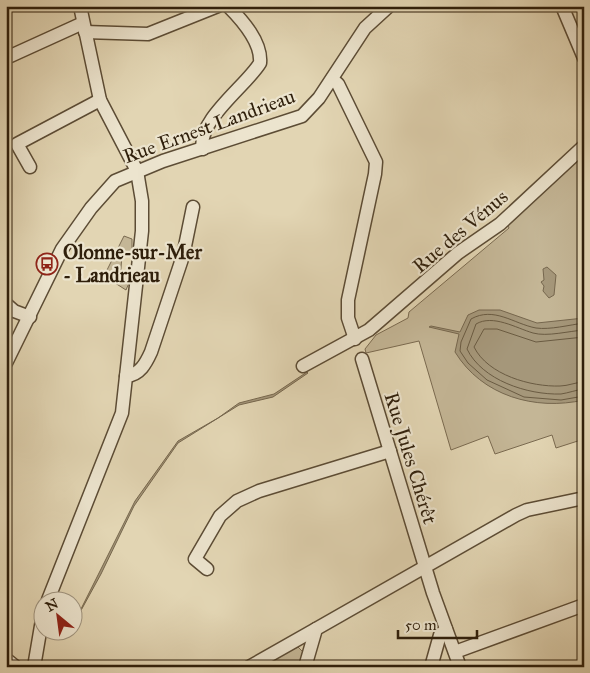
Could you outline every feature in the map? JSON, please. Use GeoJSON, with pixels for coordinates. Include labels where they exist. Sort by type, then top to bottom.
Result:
{"type":"FeatureCollection","features":[{"type":"Feature","properties":{"kind":"street"},"geometry":{"type":"LineString","coordinates":[[52,590],[122,412],[142,231],[142,201],[137,171],[100,100],[80,6]]}},
{"type":"Feature","properties":{"kind":"street"},"geometry":{"type":"LineString","coordinates":[[6,58],[84,27],[148,34],[218,6]]}},
{"type":"Feature","properties":{"kind":"street"},"geometry":{"type":"LineString","coordinates":[[203,149],[202,144],[212,120],[260,63],[259,53],[249,32],[228,6]]}},
{"type":"Feature","properties":{"kind":"street","name":"Rue Ernest Landrieau"},"geometry":{"type":"LineString","coordinates":[[6,362],[30,317],[53,264],[91,208],[115,181],[137,171],[302,116],[313,106],[365,28],[388,6]]}},
{"type":"Feature","properties":{"kind":"street"},"geometry":{"type":"LineString","coordinates":[[562,6],[584,58]]}},
{"type":"Feature","properties":{"kind":"street"},"geometry":{"type":"LineString","coordinates":[[332,79],[338,84],[376,162],[348,300],[348,318],[355,339]]}},
{"type":"Feature","properties":{"kind":"street"},"geometry":{"type":"LineString","coordinates":[[30,167],[17,144],[100,100]]}},
{"type":"Feature","properties":{"kind":"street","name":"Rue des Vénus"},"geometry":{"type":"LineString","coordinates":[[303,366],[355,339],[410,296],[458,254],[500,224],[584,146]]}},
{"type":"Feature","properties":{"kind":"street"},"geometry":{"type":"LineString","coordinates":[[126,376],[138,372],[146,364],[151,352],[183,256],[193,207]]}},
{"type":"Feature","properties":{"kind":"street"},"geometry":{"type":"LineString","coordinates":[[6,304],[14,311],[30,317]]}},
{"type":"Feature","properties":{"kind":"street","name":"Rue Jules Chérêt"},"geometry":{"type":"LineString","coordinates":[[362,359],[425,567],[460,667]]}},
{"type":"Feature","properties":{"kind":"street"},"geometry":{"type":"LineString","coordinates":[[207,569],[194,559],[220,516],[237,501],[259,491],[390,451]]}},
{"type":"Feature","properties":{"kind":"street"},"geometry":{"type":"LineString","coordinates":[[249,667],[523,512],[584,498]]}},
{"type":"Feature","properties":{"kind":"street"},"geometry":{"type":"LineString","coordinates":[[455,652],[584,605]]}},
{"type":"Feature","properties":{"kind":"street"},"geometry":{"type":"LineString","coordinates":[[305,667],[316,629]]}},
{"type":"Feature","properties":{"kind":"street"},"geometry":{"type":"LineString","coordinates":[[431,667],[440,635],[446,629]]}},
{"type":"Feature","properties":{"kind":"street"},"geometry":{"type":"LineString","coordinates":[[34,667],[39,640]]}},
{"type":"Feature","properties":{"kind":"street"},"geometry":{"type":"LineString","coordinates":[[6,659],[16,667]]}},
{"type":"Feature","properties":{"kind":"shaded area"},"geometry":{"type":"Polygon","coordinates":[[[584,153],[584,439],[556,448],[552,435],[495,454],[488,436],[451,450],[419,341],[366,353],[365,349],[376,335],[408,318],[409,312],[509,228],[507,224],[584,153]]]}},
{"type":"Feature","properties":{"kind":"shaded area"},"geometry":{"type":"Polygon","coordinates":[[[124,236],[132,239],[132,255],[122,254],[120,282],[129,283],[126,290],[104,276],[124,236]]]}},
{"type":"Feature","properties":{"kind":"shaded area"},"geometry":{"type":"Polygon","coordinates":[[[298,647],[303,652],[300,667],[256,667],[298,647]]]}},
{"type":"Feature","properties":{"kind":"water"},"geometry":{"type":"Polygon","coordinates":[[[547,267],[556,275],[554,295],[549,298],[543,291],[544,286],[541,282],[544,280],[543,269],[547,267]]]}},
{"type":"Feature","properties":{"kind":"water"},"geometry":{"type":"Polygon","coordinates":[[[479,310],[500,310],[537,323],[584,318],[584,400],[547,403],[511,397],[480,380],[466,367],[455,352],[459,334],[429,327],[460,332],[468,315],[479,310]]]}},
{"type":"Feature","properties":{"kind":"water"},"geometry":{"type":"Polygon","coordinates":[[[308,373],[273,397],[239,405],[178,443],[134,506],[82,609],[135,501],[178,441],[218,418],[239,403],[274,394],[308,373]]]}},
{"type":"Feature","properties":{"kind":"place","name":"Olonne-sur-Mer - Landrieau"},"geometry":{"type":"Point","coordinates":[47,264]}}]}
